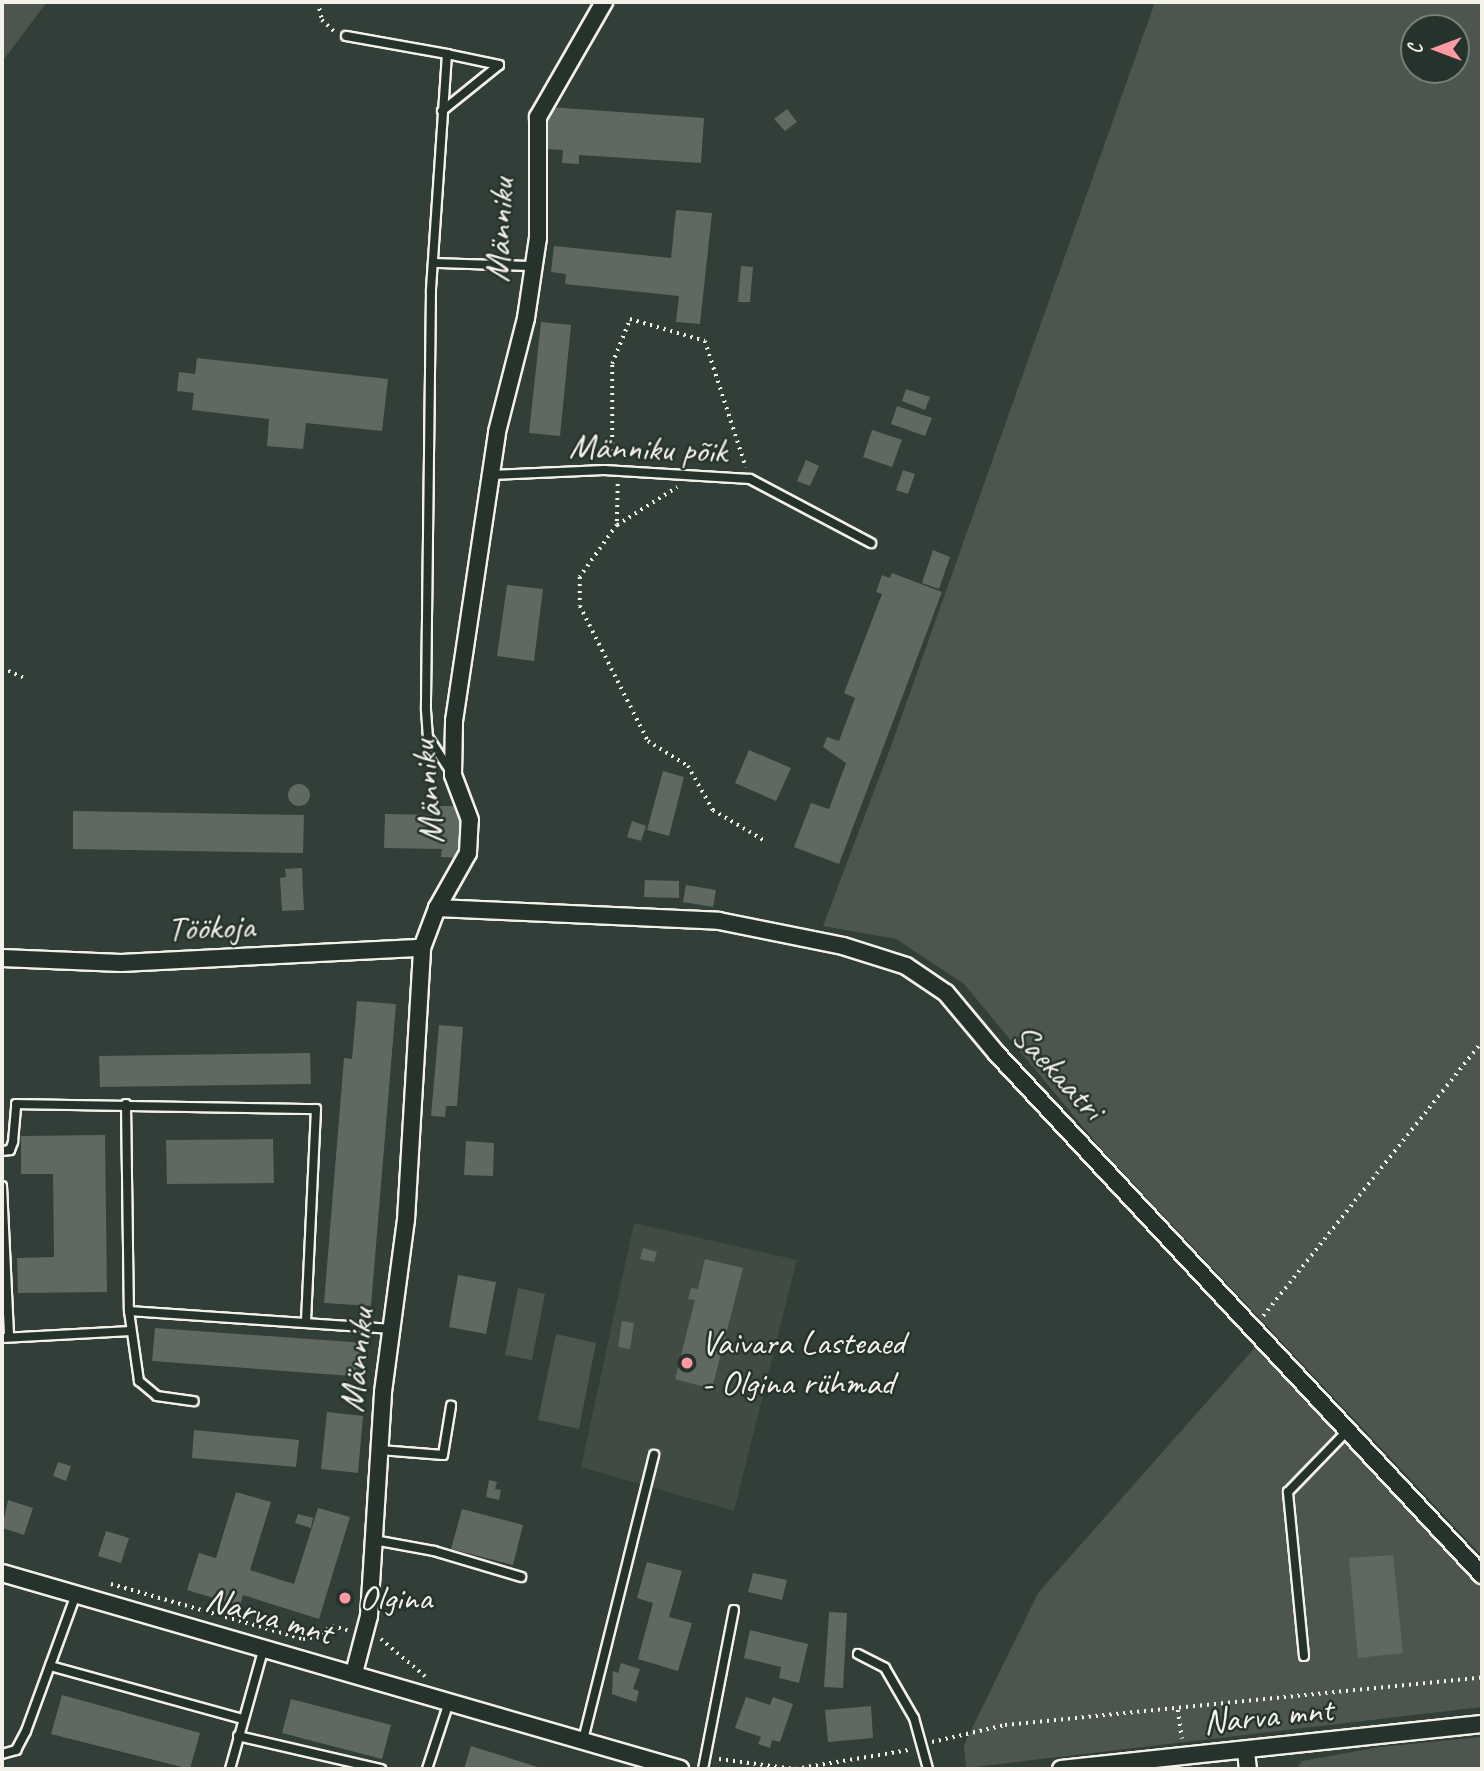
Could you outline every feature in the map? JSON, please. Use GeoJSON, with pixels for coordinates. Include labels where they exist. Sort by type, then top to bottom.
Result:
{"type":"FeatureCollection","features":[{"type":"Feature","properties":{"kind":"street","name":"Männiku"},"geometry":{"type":"LineString","coordinates":[[354,1673],[369,1616],[380,1450],[406,1220],[422,948],[438,908],[468,853],[470,820],[453,775],[456,700],[492,475],[533,267],[539,215],[538,117],[604,2]]}},
{"type":"Feature","properties":{"kind":"street","name":"Saekaatri"},"geometry":{"type":"LineString","coordinates":[[438,908],[719,921],[844,946],[906,966],[946,992],[1006,1064],[1482,1575]]}},
{"type":"Feature","properties":{"kind":"street","name":"Töökoja"},"geometry":{"type":"LineString","coordinates":[[2,958],[121,963],[422,948]]}},
{"type":"Feature","properties":{"kind":"street","name":"Narva mnt"},"geometry":{"type":"LineString","coordinates":[[2,1573],[583,1740],[643,1765],[680,1769]]}},
{"type":"Feature","properties":{"kind":"street","name":"Narva mnt"},"geometry":{"type":"LineString","coordinates":[[1060,1769],[1482,1724]]}},
{"type":"Feature","properties":{"kind":"street"},"geometry":{"type":"LineString","coordinates":[[1246,1751],[1248,1769]]}},
{"type":"Feature","properties":{"kind":"lane"},"geometry":{"type":"LineString","coordinates":[[346,36],[499,65],[442,111]]}},
{"type":"Feature","properties":{"kind":"lane"},"geometry":{"type":"LineString","coordinates":[[447,54],[436,263],[431,291],[426,709],[428,737],[453,775]]}},
{"type":"Feature","properties":{"kind":"lane"},"geometry":{"type":"LineString","coordinates":[[436,263],[533,267]]}},
{"type":"Feature","properties":{"kind":"lane","name":"Männiku põik"},"geometry":{"type":"LineString","coordinates":[[492,475],[611,470],[712,475],[750,480],[872,543]]}},
{"type":"Feature","properties":{"kind":"lane"},"geometry":{"type":"LineString","coordinates":[[2,1151],[10,1150],[13,1142],[16,1104],[316,1108],[306,1322]]}},
{"type":"Feature","properties":{"kind":"lane"},"geometry":{"type":"LineString","coordinates":[[126,1104],[129,1311],[139,1381],[146,1391],[194,1401]]}},
{"type":"Feature","properties":{"kind":"lane"},"geometry":{"type":"LineString","coordinates":[[2,1186],[5,1337],[131,1331]]}},
{"type":"Feature","properties":{"kind":"lane"},"geometry":{"type":"LineString","coordinates":[[129,1311],[392,1329]]}},
{"type":"Feature","properties":{"kind":"lane"},"geometry":{"type":"LineString","coordinates":[[380,1450],[443,1455],[451,1406]]}},
{"type":"Feature","properties":{"kind":"lane"},"geometry":{"type":"LineString","coordinates":[[1304,1656],[1288,1492],[1348,1430]]}},
{"type":"Feature","properties":{"kind":"lane"},"geometry":{"type":"LineString","coordinates":[[583,1740],[654,1455]]}},
{"type":"Feature","properties":{"kind":"lane"},"geometry":{"type":"LineString","coordinates":[[374,1540],[434,1551],[521,1577]]}},
{"type":"Feature","properties":{"kind":"lane"},"geometry":{"type":"LineString","coordinates":[[2,1754],[16,1750],[76,1594]]}},
{"type":"Feature","properties":{"kind":"lane"},"geometry":{"type":"LineString","coordinates":[[703,1769],[734,1610]]}},
{"type":"Feature","properties":{"kind":"lane"},"geometry":{"type":"LineString","coordinates":[[230,1769],[264,1647]]}},
{"type":"Feature","properties":{"kind":"lane"},"geometry":{"type":"LineString","coordinates":[[858,1654],[885,1668],[915,1718],[928,1769]]}},
{"type":"Feature","properties":{"kind":"lane"},"geometry":{"type":"LineString","coordinates":[[50,1666],[242,1719]]}},
{"type":"Feature","properties":{"kind":"lane"},"geometry":{"type":"LineString","coordinates":[[427,1769],[449,1701]]}},
{"type":"Feature","properties":{"kind":"lane"},"geometry":{"type":"LineString","coordinates":[[238,1736],[381,1769]]}},
{"type":"Feature","properties":{"kind":"path"},"geometry":{"type":"LineString","coordinates":[[318,2],[322,20],[346,36]]}},
{"type":"Feature","properties":{"kind":"path"},"geometry":{"type":"LineString","coordinates":[[617,525],[621,499],[611,470],[612,364],[630,319],[705,341],[750,480]]}},
{"type":"Feature","properties":{"kind":"path"},"geometry":{"type":"LineString","coordinates":[[712,475],[677,487],[617,525],[580,578],[580,606],[649,741],[688,766],[713,810],[765,841]]}},
{"type":"Feature","properties":{"kind":"path"},"geometry":{"type":"LineString","coordinates":[[2,668],[27,679]]}},
{"type":"Feature","properties":{"kind":"path"},"geometry":{"type":"LineString","coordinates":[[1253,1328],[1482,1042]]}},
{"type":"Feature","properties":{"kind":"shaded area"},"geometry":{"type":"Polygon","coordinates":[[[2,2],[47,2],[2,62],[2,2]]]}},
{"type":"Feature","properties":{"kind":"shaded area"},"geometry":{"type":"Polygon","coordinates":[[[1155,2],[1482,2],[1482,1556],[1103,1151],[964,984],[896,939],[823,926],[890,749],[1155,2]]]}},
{"type":"Feature","properties":{"kind":"shaded area","name":"Vaivara Lasteaed - Olgina rühmad"},"geometry":{"type":"Polygon","coordinates":[[[634,1223],[797,1260],[734,1511],[581,1467],[634,1223]]]}},
{"type":"Feature","properties":{"kind":"shaded area"},"geometry":{"type":"Polygon","coordinates":[[[518,1288],[545,1294],[532,1360],[505,1355],[518,1288]]]}},
{"type":"Feature","properties":{"kind":"shaded area"},"geometry":{"type":"Polygon","coordinates":[[[556,1334],[596,1343],[579,1429],[538,1420],[556,1334]]]}},
{"type":"Feature","properties":{"kind":"shaded area"},"geometry":{"type":"Polygon","coordinates":[[[1258,1344],[1482,1586],[1482,1707],[966,1768],[964,1745],[1038,1593],[1258,1344]]]}},
{"type":"Feature","properties":{"kind":"shaded area"},"geometry":{"type":"Polygon","coordinates":[[[1482,1737],[1482,1769],[1297,1769],[1302,1761],[1380,1747],[1482,1737]]]}},
{"type":"Feature","properties":{"kind":"building"},"geometry":{"type":"Polygon","coordinates":[[[549,107],[704,118],[701,163],[579,155],[579,164],[562,163],[563,150],[546,149],[549,107]]]}},
{"type":"Feature","properties":{"kind":"building"},"geometry":{"type":"Polygon","coordinates":[[[787,109],[797,122],[785,131],[774,119],[787,109]]]}},
{"type":"Feature","properties":{"kind":"building"},"geometry":{"type":"Polygon","coordinates":[[[676,210],[712,213],[700,324],[676,322],[679,296],[565,284],[566,274],[551,272],[554,246],[671,258],[676,210]]]}},
{"type":"Feature","properties":{"kind":"building"},"geometry":{"type":"Polygon","coordinates":[[[741,266],[753,267],[750,302],[738,302],[741,266]]]}},
{"type":"Feature","properties":{"kind":"building"},"geometry":{"type":"Polygon","coordinates":[[[541,322],[571,325],[560,436],[529,433],[541,322]]]}},
{"type":"Feature","properties":{"kind":"building"},"geometry":{"type":"Polygon","coordinates":[[[197,358],[388,379],[382,431],[306,423],[303,449],[267,446],[269,419],[192,410],[194,393],[177,391],[179,372],[195,374],[197,358]]]}},
{"type":"Feature","properties":{"kind":"building"},"geometry":{"type":"Polygon","coordinates":[[[906,389],[930,397],[925,410],[902,401],[906,389]]]}},
{"type":"Feature","properties":{"kind":"building"},"geometry":{"type":"Polygon","coordinates":[[[897,406],[932,418],[925,436],[891,424],[897,406]]]}},
{"type":"Feature","properties":{"kind":"building"},"geometry":{"type":"Polygon","coordinates":[[[872,430],[902,440],[892,467],[863,457],[872,430]]]}},
{"type":"Feature","properties":{"kind":"building"},"geometry":{"type":"Polygon","coordinates":[[[806,460],[819,466],[810,486],[797,481],[806,460]]]}},
{"type":"Feature","properties":{"kind":"building"},"geometry":{"type":"Polygon","coordinates":[[[903,470],[915,474],[908,494],[896,490],[903,470]]]}},
{"type":"Feature","properties":{"kind":"building"},"geometry":{"type":"Polygon","coordinates":[[[933,550],[950,557],[939,589],[922,583],[933,550]]]}},
{"type":"Feature","properties":{"kind":"building"},"geometry":{"type":"Polygon","coordinates":[[[892,573],[942,592],[839,864],[794,847],[811,803],[829,809],[846,763],[823,747],[827,737],[839,741],[855,698],[844,693],[882,594],[876,592],[882,575],[890,578],[892,573]]]}},
{"type":"Feature","properties":{"kind":"building"},"geometry":{"type":"Polygon","coordinates":[[[507,585],[543,589],[534,661],[497,656],[507,585]]]}},
{"type":"Feature","properties":{"kind":"building"},"geometry":{"type":"Polygon","coordinates":[[[749,750],[791,768],[776,801],[735,783],[749,750]]]}},
{"type":"Feature","properties":{"kind":"building"},"geometry":{"type":"Polygon","coordinates":[[[663,771],[684,777],[669,836],[647,830],[663,771]]]}},
{"type":"Feature","properties":{"kind":"building"},"geometry":{"type":"Polygon","coordinates":[[[295,784],[303,784],[310,791],[310,799],[303,806],[295,806],[288,799],[288,791],[295,784]]]}},
{"type":"Feature","properties":{"kind":"building"},"geometry":{"type":"Polygon","coordinates":[[[440,806],[460,806],[459,858],[441,857],[442,849],[384,848],[385,814],[439,815],[440,806]]]}},
{"type":"Feature","properties":{"kind":"building"},"geometry":{"type":"Polygon","coordinates":[[[73,811],[304,815],[303,853],[73,849],[73,811]]]}},
{"type":"Feature","properties":{"kind":"building"},"geometry":{"type":"Polygon","coordinates":[[[632,821],[646,826],[641,841],[627,837],[632,821]]]}},
{"type":"Feature","properties":{"kind":"building"},"geometry":{"type":"Polygon","coordinates":[[[302,868],[304,910],[282,911],[280,878],[286,877],[285,869],[302,868]]]}},
{"type":"Feature","properties":{"kind":"building"},"geometry":{"type":"Polygon","coordinates":[[[645,880],[679,881],[679,898],[644,897],[645,880]]]}},
{"type":"Feature","properties":{"kind":"building"},"geometry":{"type":"Polygon","coordinates":[[[686,885],[716,890],[713,907],[683,902],[686,885]]]}},
{"type":"Feature","properties":{"kind":"building"},"geometry":{"type":"Polygon","coordinates":[[[357,1001],[396,1004],[371,1306],[324,1303],[344,1058],[352,1059],[357,1001]]]}},
{"type":"Feature","properties":{"kind":"building"},"geometry":{"type":"Polygon","coordinates":[[[439,1025],[463,1027],[457,1106],[446,1106],[445,1117],[431,1116],[439,1025]]]}},
{"type":"Feature","properties":{"kind":"building"},"geometry":{"type":"Polygon","coordinates":[[[310,1053],[311,1084],[100,1087],[99,1056],[310,1053]]]}},
{"type":"Feature","properties":{"kind":"building"},"geometry":{"type":"Polygon","coordinates":[[[105,1135],[107,1292],[18,1293],[17,1258],[54,1257],[53,1174],[21,1174],[21,1136],[105,1135]]]}},
{"type":"Feature","properties":{"kind":"building"},"geometry":{"type":"Polygon","coordinates":[[[273,1139],[274,1183],[167,1184],[166,1140],[273,1139]]]}},
{"type":"Feature","properties":{"kind":"building"},"geometry":{"type":"Polygon","coordinates":[[[466,1141],[494,1143],[493,1176],[464,1175],[466,1141]]]}},
{"type":"Feature","properties":{"kind":"building"},"geometry":{"type":"Polygon","coordinates":[[[643,1248],[657,1252],[654,1262],[640,1259],[643,1248]]]}},
{"type":"Feature","properties":{"kind":"building"},"geometry":{"type":"Polygon","coordinates":[[[705,1259],[743,1268],[712,1389],[675,1379],[695,1300],[688,1299],[691,1288],[698,1289],[705,1259]]]}},
{"type":"Feature","properties":{"kind":"building"},"geometry":{"type":"Polygon","coordinates":[[[458,1275],[496,1282],[486,1334],[449,1327],[458,1275]]]}},
{"type":"Feature","properties":{"kind":"building"},"geometry":{"type":"Polygon","coordinates":[[[622,1321],[634,1323],[630,1349],[618,1347],[622,1321]]]}},
{"type":"Feature","properties":{"kind":"building"},"geometry":{"type":"Polygon","coordinates":[[[155,1328],[366,1343],[364,1377],[152,1361],[155,1328]]]}},
{"type":"Feature","properties":{"kind":"building"},"geometry":{"type":"Polygon","coordinates":[[[327,1412],[363,1416],[358,1473],[321,1469],[327,1412]]]}},
{"type":"Feature","properties":{"kind":"building"},"geometry":{"type":"Polygon","coordinates":[[[194,1430],[299,1440],[296,1467],[192,1458],[194,1430]]]}},
{"type":"Feature","properties":{"kind":"building"},"geometry":{"type":"Polygon","coordinates":[[[58,1462],[71,1466],[66,1481],[53,1476],[58,1462]]]}},
{"type":"Feature","properties":{"kind":"building"},"geometry":{"type":"Polygon","coordinates":[[[489,1480],[497,1482],[495,1489],[501,1490],[499,1500],[486,1497],[489,1480]]]}},
{"type":"Feature","properties":{"kind":"building"},"geometry":{"type":"Polygon","coordinates":[[[236,1492],[271,1502],[250,1570],[294,1584],[318,1508],[350,1517],[319,1619],[243,1595],[240,1606],[187,1590],[199,1553],[216,1558],[236,1492]]]}},
{"type":"Feature","properties":{"kind":"building"},"geometry":{"type":"Polygon","coordinates":[[[8,1500],[33,1508],[24,1535],[2,1528],[8,1500]]]}},
{"type":"Feature","properties":{"kind":"building"},"geometry":{"type":"Polygon","coordinates":[[[462,1509],[523,1525],[513,1565],[451,1549],[462,1509]]]}},
{"type":"Feature","properties":{"kind":"building"},"geometry":{"type":"Polygon","coordinates":[[[298,1514],[313,1518],[311,1528],[295,1523],[298,1514]]]}},
{"type":"Feature","properties":{"kind":"building"},"geometry":{"type":"Polygon","coordinates":[[[106,1531],[129,1538],[121,1563],[98,1556],[106,1531]]]}},
{"type":"Feature","properties":{"kind":"building"},"geometry":{"type":"Polygon","coordinates":[[[1393,1555],[1403,1653],[1358,1658],[1349,1558],[1393,1555]]]}},
{"type":"Feature","properties":{"kind":"building"},"geometry":{"type":"Polygon","coordinates":[[[647,1562],[682,1571],[669,1617],[692,1623],[678,1671],[638,1659],[653,1603],[637,1598],[647,1562]]]}},
{"type":"Feature","properties":{"kind":"building"},"geometry":{"type":"Polygon","coordinates":[[[753,1573],[787,1580],[782,1600],[748,1592],[753,1573]]]}},
{"type":"Feature","properties":{"kind":"building"},"geometry":{"type":"Polygon","coordinates":[[[829,1612],[847,1613],[843,1688],[824,1687],[829,1612]]]}},
{"type":"Feature","properties":{"kind":"building"},"geometry":{"type":"Polygon","coordinates":[[[750,1630],[808,1644],[799,1683],[779,1678],[781,1667],[744,1658],[750,1630]]]}},
{"type":"Feature","properties":{"kind":"building"},"geometry":{"type":"Polygon","coordinates":[[[621,1663],[640,1669],[633,1689],[639,1691],[636,1702],[612,1694],[613,1671],[618,1673],[621,1663]]]}},
{"type":"Feature","properties":{"kind":"building"},"geometry":{"type":"Polygon","coordinates":[[[62,1695],[200,1733],[190,1769],[51,1734],[62,1695]]]}},
{"type":"Feature","properties":{"kind":"building"},"geometry":{"type":"Polygon","coordinates":[[[746,1697],[770,1705],[773,1697],[793,1704],[780,1742],[772,1740],[770,1748],[758,1744],[761,1737],[735,1728],[746,1697]]]}},
{"type":"Feature","properties":{"kind":"building"},"geometry":{"type":"Polygon","coordinates":[[[291,1699],[391,1725],[382,1759],[282,1733],[291,1699]]]}},
{"type":"Feature","properties":{"kind":"building"},"geometry":{"type":"Polygon","coordinates":[[[871,1706],[873,1738],[828,1742],[825,1710],[871,1706]]]}},
{"type":"Feature","properties":{"kind":"building"},"geometry":{"type":"Polygon","coordinates":[[[471,1746],[544,1769],[464,1769],[471,1746]]]}},
{"type":"Feature","properties":{"kind":"place","name":"Vaivara Lasteaed - Olgina rühmad"},"geometry":{"type":"Point","coordinates":[687,1363]}},
{"type":"Feature","properties":{"kind":"place","name":"Olgina"},"geometry":{"type":"Point","coordinates":[345,1598]}}]}
